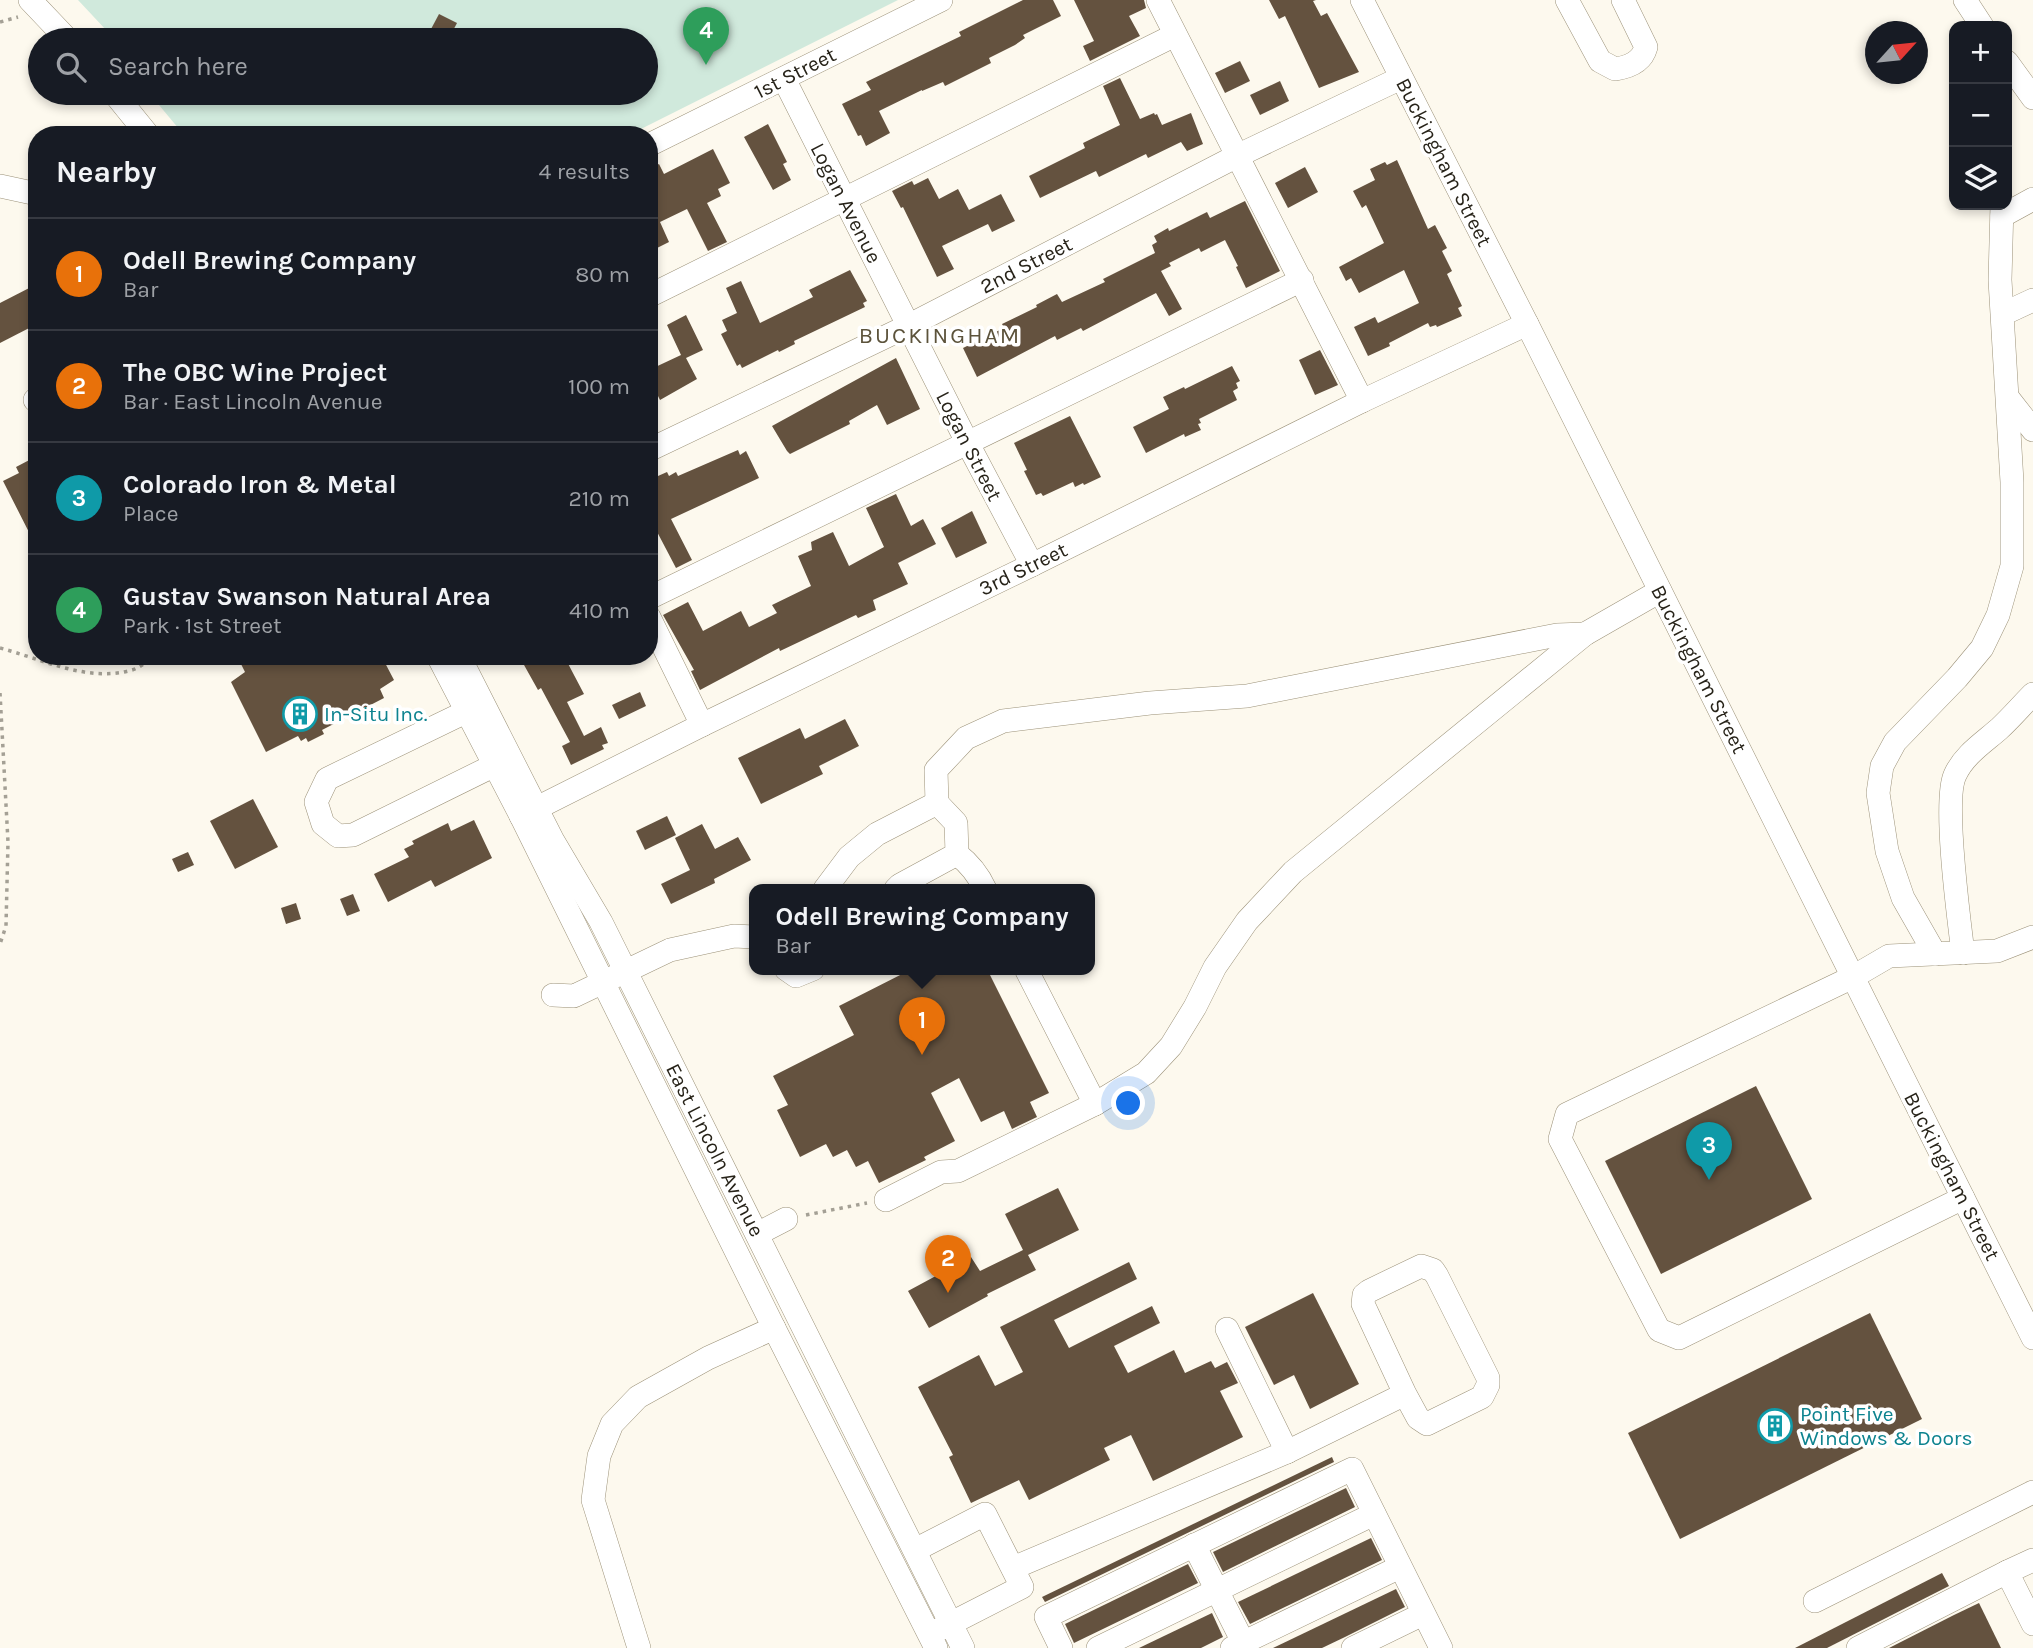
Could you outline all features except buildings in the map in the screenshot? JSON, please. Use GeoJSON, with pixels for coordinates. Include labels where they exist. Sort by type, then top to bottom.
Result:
{"type":"FeatureCollection","features":[{"type":"Feature","properties":{"kind":"street","name":"1st Street"},"geometry":{"type":"LineString","coordinates":[[658,141],[941,0]]}},
{"type":"Feature","properties":{"kind":"street"},"geometry":{"type":"LineString","coordinates":[[1158,0],[1362,401]]}},
{"type":"Feature","properties":{"kind":"street","name":"Buckingham Street"},"geometry":{"type":"LineString","coordinates":[[1362,0],[1527,324],[2033,1338]]}},
{"type":"Feature","properties":{"kind":"street"},"geometry":{"type":"LineString","coordinates":[[1567,0],[1600,61],[1615,69],[1638,61],[1643,57],[1646,47],[1623,0]]}},
{"type":"Feature","properties":{"kind":"street"},"geometry":{"type":"LineString","coordinates":[[1965,0],[1979,21]]}},
{"type":"Feature","properties":{"kind":"street"},"geometry":{"type":"LineString","coordinates":[[24,9],[51,28]]}},
{"type":"Feature","properties":{"kind":"street"},"geometry":{"type":"LineString","coordinates":[[658,292],[1175,35]]}},
{"type":"Feature","properties":{"kind":"street"},"geometry":{"type":"LineString","coordinates":[[2012,69],[2033,98]]}},
{"type":"Feature","properties":{"kind":"street","name":"2nd Street"},"geometry":{"type":"LineString","coordinates":[[658,446],[908,326],[1237,156],[1401,78]]}},
{"type":"Feature","properties":{"kind":"street","name":"Logan Avenue"},"geometry":{"type":"LineString","coordinates":[[784,79],[908,326]]}},
{"type":"Feature","properties":{"kind":"street"},"geometry":{"type":"LineString","coordinates":[[124,105],[141,126]]}},
{"type":"Feature","properties":{"kind":"street"},"geometry":{"type":"LineString","coordinates":[[0,186],[28,192]]}},
{"type":"Feature","properties":{"kind":"street"},"geometry":{"type":"LineString","coordinates":[[2012,206],[2033,199]]}},
{"type":"Feature","properties":{"kind":"street"},"geometry":{"type":"LineString","coordinates":[[1935,954],[1903,898],[1887,851],[1878,793],[1882,766],[1895,742],[1982,648],[1998,615],[2012,566],[2012,482],[2000,280],[2002,210]]}},
{"type":"Feature","properties":{"kind":"street"},"geometry":{"type":"LineString","coordinates":[[658,594],[1302,280]]}},
{"type":"Feature","properties":{"kind":"street"},"geometry":{"type":"LineString","coordinates":[[2003,314],[2033,300]]}},
{"type":"Feature","properties":{"kind":"street","name":"3rd Street"},"geometry":{"type":"LineString","coordinates":[[528,813],[1362,401],[1527,324]]}},
{"type":"Feature","properties":{"kind":"street","name":"Logan Street"},"geometry":{"type":"LineString","coordinates":[[908,326],[1031,565]]}},
{"type":"Feature","properties":{"kind":"street"},"geometry":{"type":"LineString","coordinates":[[2008,398],[2033,430]]}},
{"type":"Feature","properties":{"kind":"street"},"geometry":{"type":"LineString","coordinates":[[886,1200],[941,1172],[958,1171],[1095,1104],[1146,1073],[1171,1046],[1216,967],[1247,921],[1293,872],[1585,634],[1660,591]]}},
{"type":"Feature","properties":{"kind":"street"},"geometry":{"type":"LineString","coordinates":[[983,884],[978,874],[957,854],[957,823],[937,803],[936,770],[966,738],[1003,721],[1150,703],[1247,696],[1557,635],[1585,634]]}},
{"type":"Feature","properties":{"kind":"street"},"geometry":{"type":"LineString","coordinates":[[658,636],[702,725]]}},
{"type":"Feature","properties":{"kind":"street","name":"East Lincoln Avenue"},"geometry":{"type":"LineString","coordinates":[[444,665],[474,708],[502,761],[603,982],[933,1641]]}},
{"type":"Feature","properties":{"kind":"street","name":"East Lincoln Avenue"},"geometry":{"type":"LineString","coordinates":[[461,665],[474,708]]}},
{"type":"Feature","properties":{"kind":"street"},"geometry":{"type":"LineString","coordinates":[[1963,953],[1951,814],[1953,777],[1965,759],[2033,694]]}},
{"type":"Feature","properties":{"kind":"street"},"geometry":{"type":"LineString","coordinates":[[474,708],[327,779],[316,802],[323,824],[338,836],[353,835],[502,761]]}},
{"type":"Feature","properties":{"kind":"street"},"geometry":{"type":"LineString","coordinates":[[829,884],[849,857],[877,834],[937,803]]}},
{"type":"Feature","properties":{"kind":"street","name":"East Lincoln Avenue"},"geometry":{"type":"LineString","coordinates":[[528,813],[601,922],[963,1648]]}},
{"type":"Feature","properties":{"kind":"street"},"geometry":{"type":"LineString","coordinates":[[900,884],[957,854]]}},
{"type":"Feature","properties":{"kind":"street"},"geometry":{"type":"LineString","coordinates":[[553,995],[574,996],[670,950],[734,936],[749,937]]}},
{"type":"Feature","properties":{"kind":"street"},"geometry":{"type":"LineString","coordinates":[[1963,1198],[1679,1338],[1660,1330],[1560,1139],[1567,1114],[1853,977],[1889,956],[1997,951],[2033,937]]}},
{"type":"Feature","properties":{"kind":"street"},"geometry":{"type":"LineString","coordinates":[[1029,975],[1095,1104]]}},
{"type":"Feature","properties":{"kind":"street"},"geometry":{"type":"LineString","coordinates":[[757,1234],[786,1219]]}},
{"type":"Feature","properties":{"kind":"street"},"geometry":{"type":"LineString","coordinates":[[1421,1266],[1433,1270],[1437,1276],[1488,1378],[1488,1385],[1482,1397],[1427,1424],[1418,1418],[1405,1394],[1363,1299],[1369,1291],[1421,1266]]}},
{"type":"Feature","properties":{"kind":"street"},"geometry":{"type":"LineString","coordinates":[[639,1648],[593,1500],[599,1456],[612,1424],[638,1397],[708,1358],[774,1328]]}},
{"type":"Feature","properties":{"kind":"street"},"geometry":{"type":"LineString","coordinates":[[1227,1329],[1287,1452]]}},
{"type":"Feature","properties":{"kind":"street"},"geometry":{"type":"LineString","coordinates":[[1013,1568],[1287,1452],[1405,1394]]}},
{"type":"Feature","properties":{"kind":"street"},"geometry":{"type":"LineString","coordinates":[[1061,1648],[1046,1616],[1352,1469],[1441,1648]]}},
{"type":"Feature","properties":{"kind":"street"},"geometry":{"type":"LineString","coordinates":[[1815,1601],[2033,1492]]}},
{"type":"Feature","properties":{"kind":"street"},"geometry":{"type":"LineString","coordinates":[[915,1550],[985,1514],[1023,1587],[951,1624],[933,1641]]}},
{"type":"Feature","properties":{"kind":"street"},"geometry":{"type":"LineString","coordinates":[[1098,1648],[1374,1514]]}},
{"type":"Feature","properties":{"kind":"street"},"geometry":{"type":"LineString","coordinates":[[1194,1545],[1217,1590],[1240,1646],[1401,1567]]}},
{"type":"Feature","properties":{"kind":"street"},"geometry":{"type":"LineString","coordinates":[[1858,1648],[2033,1560]]}},
{"type":"Feature","properties":{"kind":"street"},"geometry":{"type":"LineString","coordinates":[[2007,1573],[2033,1624]]}},
{"type":"Feature","properties":{"kind":"street"},"geometry":{"type":"LineString","coordinates":[[1353,1648],[1423,1614]]}},
{"type":"Feature","properties":{"kind":"path"},"geometry":{"type":"LineString","coordinates":[[0,22],[24,9]]}},
{"type":"Feature","properties":{"kind":"path"},"geometry":{"type":"LineString","coordinates":[[0,648],[28,655]]}},
{"type":"Feature","properties":{"kind":"path"},"geometry":{"type":"LineString","coordinates":[[56,665],[104,674],[134,670],[142,665]]}},
{"type":"Feature","properties":{"kind":"path"},"geometry":{"type":"LineString","coordinates":[[0,693],[8,842],[6,926],[0,944]]}},
{"type":"Feature","properties":{"kind":"path"},"geometry":{"type":"LineString","coordinates":[[786,1219],[886,1200]]}},
{"type":"Feature","properties":{"kind":"green space"},"geometry":{"type":"Polygon","coordinates":[[[78,0],[898,0],[647,126],[176,126],[159,105],[658,105],[658,28],[104,28],[78,0]]]}},
{"type":"Feature","properties":{"kind":"place","name":"Gustav Swanson Natural Area"},"geometry":{"type":"Point","coordinates":[706,65]}},
{"type":"Feature","properties":{"kind":"place","name":"In-Situ Inc."},"geometry":{"type":"Point","coordinates":[300,714]}},
{"type":"Feature","properties":{"kind":"place","name":"Odell Brewing Company"},"geometry":{"type":"Point","coordinates":[922,1055]}},
{"type":"Feature","properties":{"kind":"place","name":"Colorado Iron & Metal"},"geometry":{"type":"Point","coordinates":[1709,1180]}},
{"type":"Feature","properties":{"kind":"place","name":"The OBC Wine Project"},"geometry":{"type":"Point","coordinates":[948,1293]}},
{"type":"Feature","properties":{"kind":"place","name":"Point Five Windows & Doors"},"geometry":{"type":"Point","coordinates":[1775,1426]}},
{"type":"Feature","properties":{"kind":"district","name":"BUCKINGHAM"},"geometry":{"type":"Point","coordinates":[940,335]}}]}
